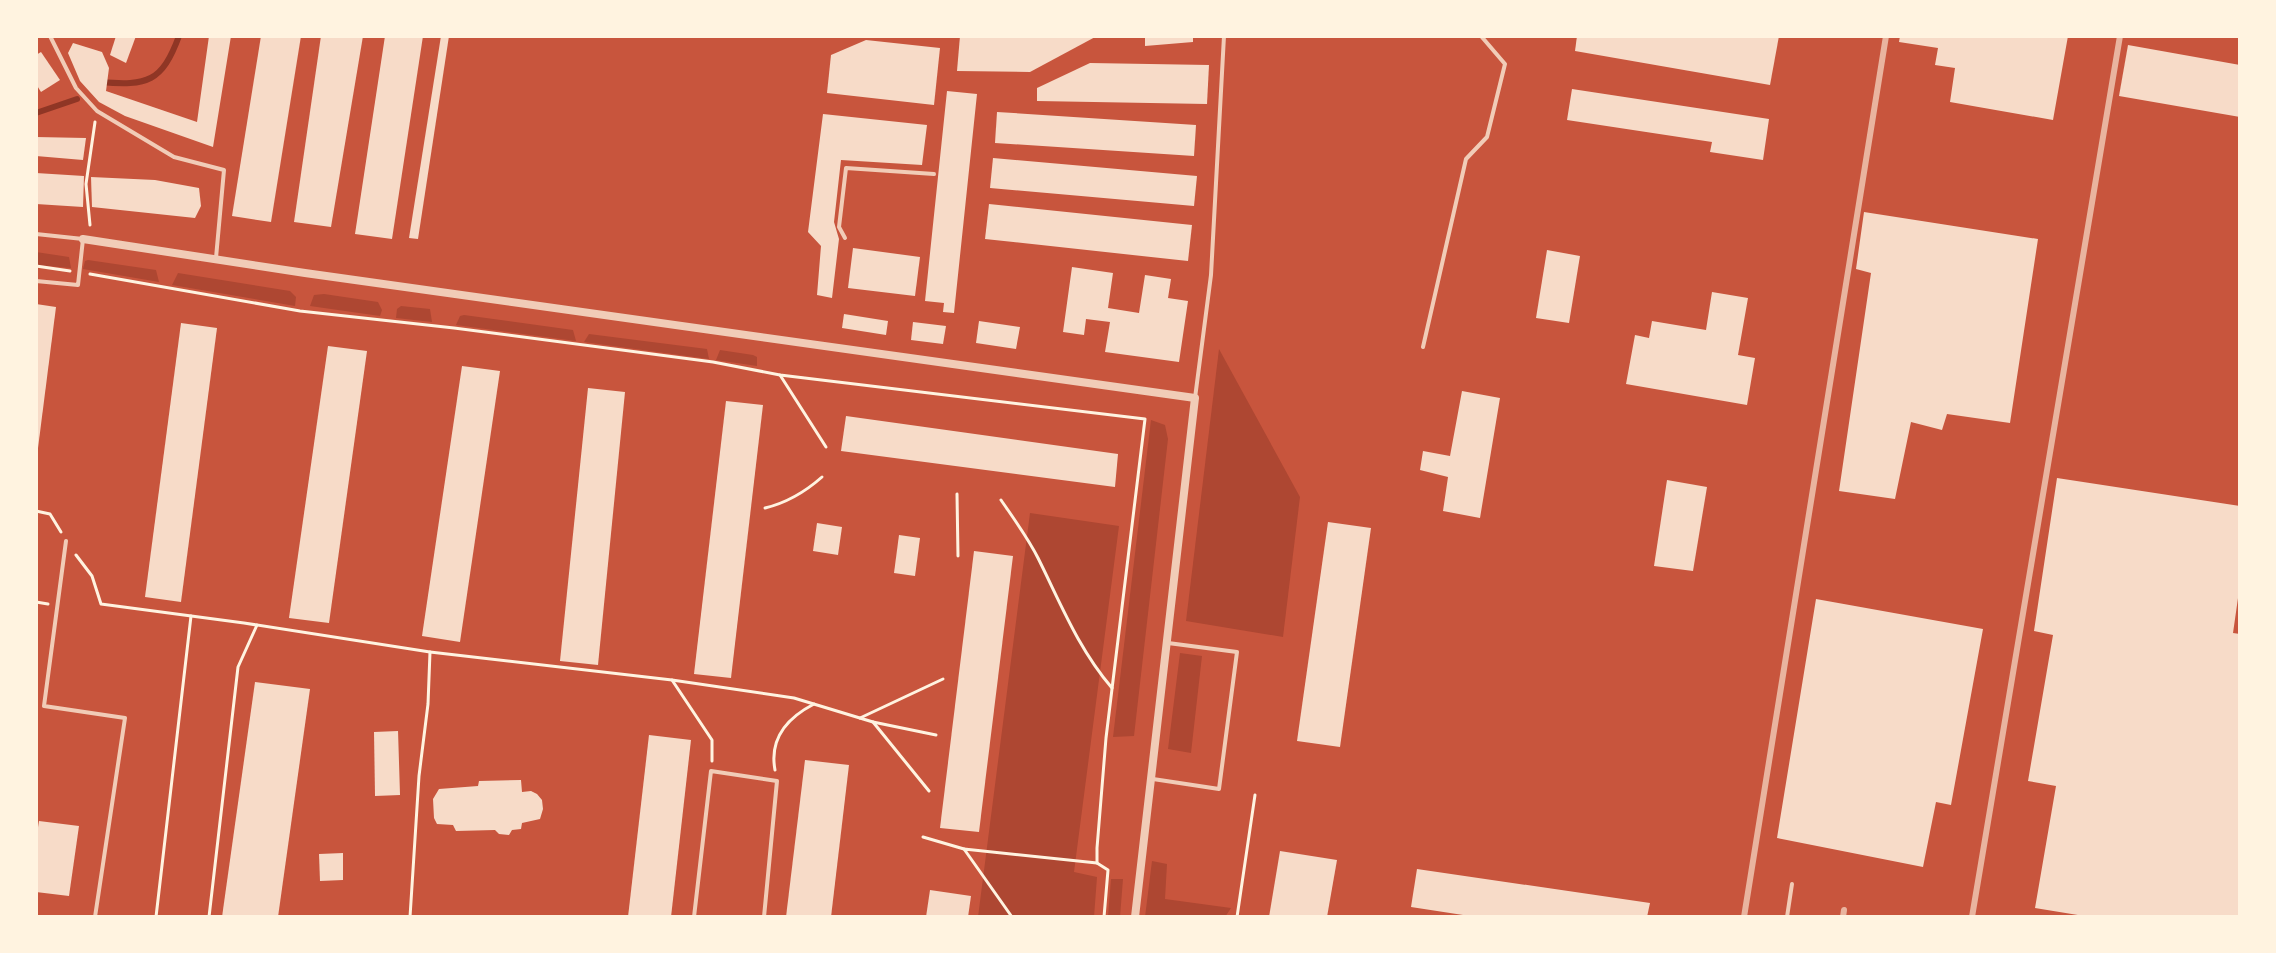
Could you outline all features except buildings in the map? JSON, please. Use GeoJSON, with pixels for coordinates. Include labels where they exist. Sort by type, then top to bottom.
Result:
{"type":"FeatureCollection","features":[{"type":"Feature","properties":{"kind":"street"},"geometry":{"type":"LineString","coordinates":[[83,239],[1195,398],[1135,917]]}},
{"type":"Feature","properties":{"kind":"lane"},"geometry":{"type":"LineString","coordinates":[[50,36],[76,88],[97,111],[174,157],[224,170],[216,260]]}},
{"type":"Feature","properties":{"kind":"lane"},"geometry":{"type":"LineString","coordinates":[[1195,398],[1211,275],[1224,36]]}},
{"type":"Feature","properties":{"kind":"lane"},"geometry":{"type":"LineString","coordinates":[[1423,347],[1466,159],[1487,137],[1505,64],[1481,36]]}},
{"type":"Feature","properties":{"kind":"lane"},"geometry":{"type":"LineString","coordinates":[[845,238],[839,227],[846,168],[934,174]]}},
{"type":"Feature","properties":{"kind":"lane"},"geometry":{"type":"LineString","coordinates":[[36,234],[83,239],[78,285],[36,281]]}},
{"type":"Feature","properties":{"kind":"lane"},"geometry":{"type":"LineString","coordinates":[[66,541],[44,706],[125,718],[95,917]]}},
{"type":"Feature","properties":{"kind":"lane"},"geometry":{"type":"LineString","coordinates":[[1150,778],[1219,789],[1237,652],[1166,642]]}},
{"type":"Feature","properties":{"kind":"lane"},"geometry":{"type":"LineString","coordinates":[[694,917],[711,771],[777,781],[764,917]]}},
{"type":"Feature","properties":{"kind":"lane"},"geometry":{"type":"LineString","coordinates":[[1787,917],[1792,884]]}},
{"type":"Feature","properties":{"kind":"path"},"geometry":{"type":"LineString","coordinates":[[83,239],[91,223],[86,184],[97,111]]}},
{"type":"Feature","properties":{"kind":"path"},"geometry":{"type":"LineString","coordinates":[[36,266],[300,311],[454,328],[713,362],[780,375],[1145,419],[1112,688],[1097,863]]}},
{"type":"Feature","properties":{"kind":"path"},"geometry":{"type":"LineString","coordinates":[[780,375],[826,447]]}},
{"type":"Feature","properties":{"kind":"path"},"geometry":{"type":"LineString","coordinates":[[765,508],[790,499],[822,477]]}},
{"type":"Feature","properties":{"kind":"path"},"geometry":{"type":"LineString","coordinates":[[957,494],[958,556]]}},
{"type":"Feature","properties":{"kind":"path"},"geometry":{"type":"LineString","coordinates":[[1001,500],[1037,555],[1063,614],[1094,667],[1112,688]]}},
{"type":"Feature","properties":{"kind":"path"},"geometry":{"type":"LineString","coordinates":[[36,511],[50,514],[92,576],[101,604],[430,652],[744,689],[936,735]]}},
{"type":"Feature","properties":{"kind":"path"},"geometry":{"type":"LineString","coordinates":[[156,917],[191,616]]}},
{"type":"Feature","properties":{"kind":"path"},"geometry":{"type":"LineString","coordinates":[[209,917],[238,667],[257,625]]}},
{"type":"Feature","properties":{"kind":"path"},"geometry":{"type":"LineString","coordinates":[[410,917],[430,652]]}},
{"type":"Feature","properties":{"kind":"path"},"geometry":{"type":"LineString","coordinates":[[860,718],[943,679]]}},
{"type":"Feature","properties":{"kind":"path"},"geometry":{"type":"LineString","coordinates":[[672,680],[712,740],[711,771]]}},
{"type":"Feature","properties":{"kind":"path"},"geometry":{"type":"LineString","coordinates":[[777,781],[773,765],[778,735],[791,718],[814,704]]}},
{"type":"Feature","properties":{"kind":"path"},"geometry":{"type":"LineString","coordinates":[[873,722],[929,791]]}},
{"type":"Feature","properties":{"kind":"path"},"geometry":{"type":"LineString","coordinates":[[1237,917],[1255,795]]}},
{"type":"Feature","properties":{"kind":"path"},"geometry":{"type":"LineString","coordinates":[[923,837],[964,849],[1097,863],[1108,870],[1104,917]]}},
{"type":"Feature","properties":{"kind":"path"},"geometry":{"type":"LineString","coordinates":[[964,849],[1012,917]]}},
{"type":"Feature","properties":{"kind":"shaded area"},"geometry":{"type":"Polygon","coordinates":[[[36,252],[69,257],[71,268],[36,265],[36,252]]]}},
{"type":"Feature","properties":{"kind":"shaded area"},"geometry":{"type":"Polygon","coordinates":[[[88,260],[156,270],[159,282],[83,269],[88,260]]]}},
{"type":"Feature","properties":{"kind":"shaded area"},"geometry":{"type":"Polygon","coordinates":[[[178,273],[290,291],[296,297],[295,306],[172,285],[178,273]]]}},
{"type":"Feature","properties":{"kind":"shaded area"},"geometry":{"type":"Polygon","coordinates":[[[314,295],[378,302],[382,310],[380,316],[310,306],[314,295]]]}},
{"type":"Feature","properties":{"kind":"shaded area"},"geometry":{"type":"Polygon","coordinates":[[[401,306],[430,309],[432,322],[396,318],[397,309],[401,306]]]}},
{"type":"Feature","properties":{"kind":"shaded area"},"geometry":{"type":"Polygon","coordinates":[[[460,316],[573,330],[576,341],[456,325],[460,316]]]}},
{"type":"Feature","properties":{"kind":"shaded area"},"geometry":{"type":"Polygon","coordinates":[[[589,334],[707,349],[709,359],[584,342],[589,334]]]}},
{"type":"Feature","properties":{"kind":"shaded area"},"geometry":{"type":"Polygon","coordinates":[[[1219,349],[1300,497],[1283,637],[1186,621],[1219,349]]]}},
{"type":"Feature","properties":{"kind":"shaded area"},"geometry":{"type":"Polygon","coordinates":[[[720,350],[753,355],[757,357],[757,366],[716,360],[720,350]]]}},
{"type":"Feature","properties":{"kind":"shaded area"},"geometry":{"type":"Polygon","coordinates":[[[1151,420],[1165,425],[1168,439],[1134,736],[1113,737],[1151,420]]]}},
{"type":"Feature","properties":{"kind":"shaded area"},"geometry":{"type":"Polygon","coordinates":[[[1030,513],[1119,526],[1074,872],[1097,877],[1094,917],[978,917],[1030,513]]]}},
{"type":"Feature","properties":{"kind":"shaded area"},"geometry":{"type":"Polygon","coordinates":[[[1180,653],[1202,656],[1191,753],[1168,749],[1180,653]]]}},
{"type":"Feature","properties":{"kind":"shaded area"},"geometry":{"type":"Polygon","coordinates":[[[1152,861],[1167,864],[1165,899],[1231,908],[1225,917],[1145,917],[1152,861]]]}},
{"type":"Feature","properties":{"kind":"shaded area"},"geometry":{"type":"Polygon","coordinates":[[[1111,879],[1123,879],[1120,917],[1108,917],[1111,879]]]}},
{"type":"Feature","properties":{"kind":"waterway"},"geometry":{"type":"LineString","coordinates":[[100,82],[130,83],[151,78],[166,63],[179,36]]}},
{"type":"Feature","properties":{"kind":"waterway"},"geometry":{"type":"LineString","coordinates":[[36,113],[77,99]]}},
{"type":"Feature","properties":{"kind":"railway"},"geometry":{"type":"LineString","coordinates":[[1744,917],[1886,36]]}},
{"type":"Feature","properties":{"kind":"railway"},"geometry":{"type":"LineString","coordinates":[[1972,917],[2120,36]]}},
{"type":"Feature","properties":{"kind":"railway"},"geometry":{"type":"LineString","coordinates":[[1843,917],[1844,910]]}}]}
